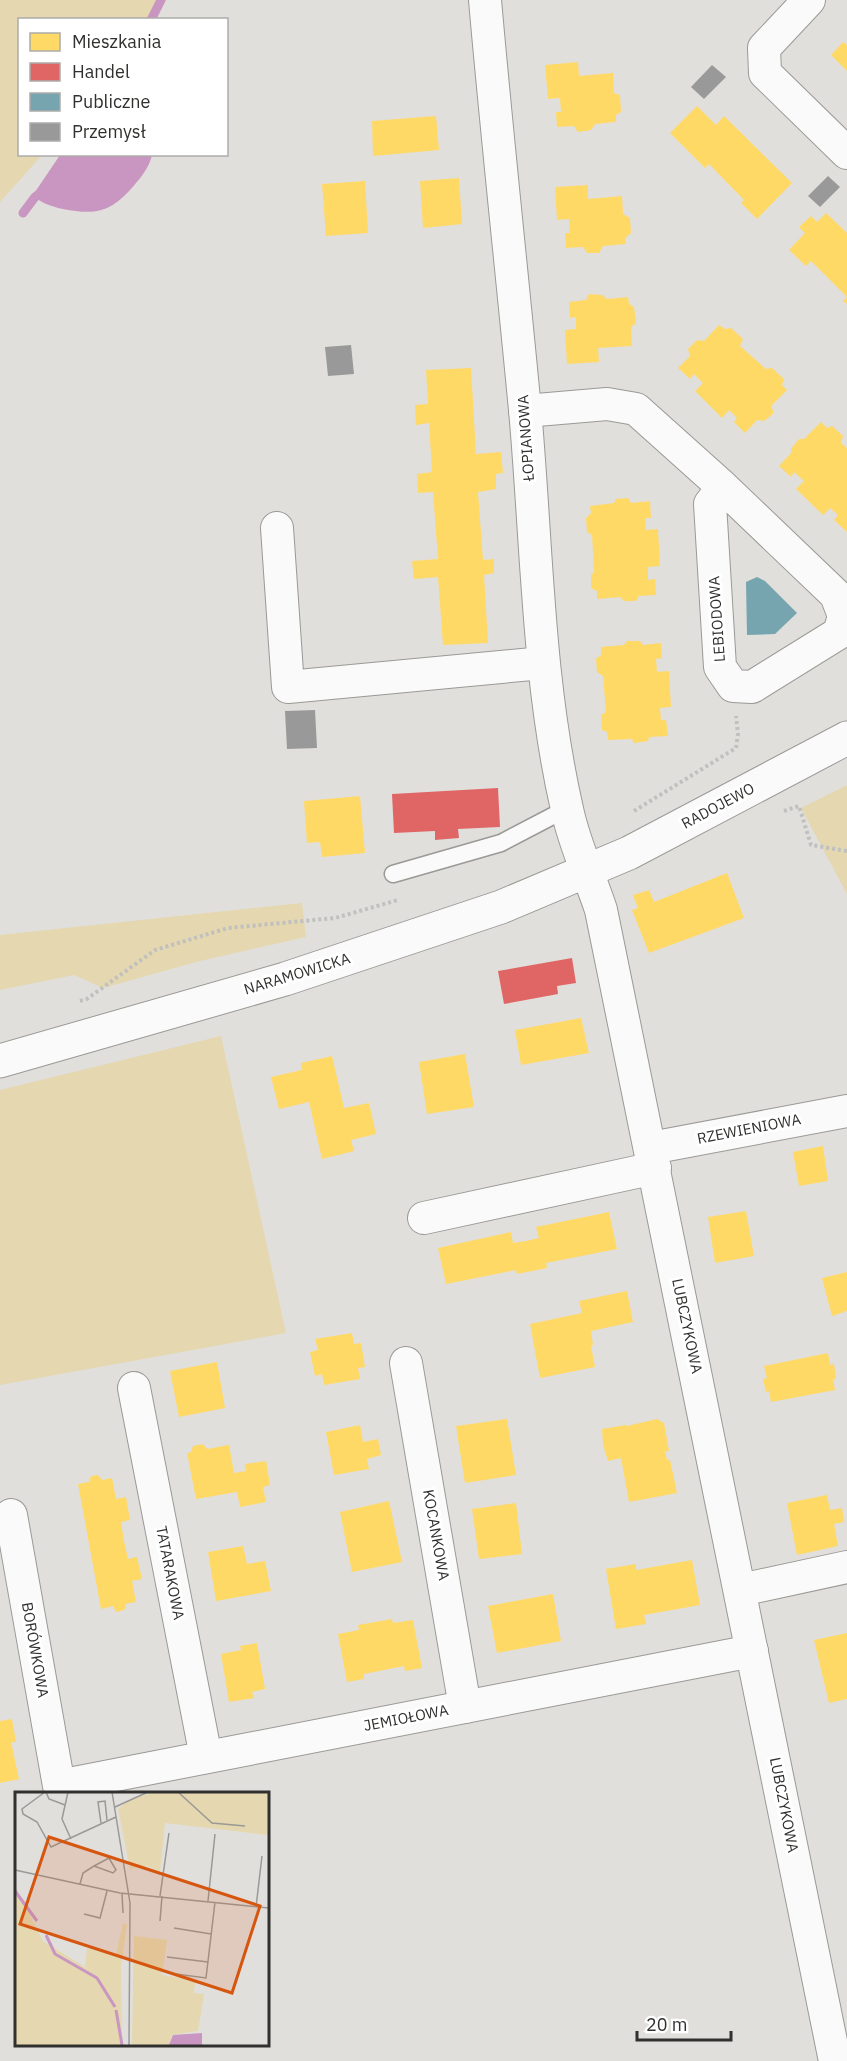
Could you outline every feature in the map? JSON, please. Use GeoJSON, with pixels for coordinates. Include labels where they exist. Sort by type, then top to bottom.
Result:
{"type":"FeatureCollection","features":[{"type":"Feature","properties":{"kind":"street","name":"ŁOPIANOWA"},"geometry":{"type":"LineString","coordinates":[[485,0],[525,411],[543,663],[566,809],[573,835],[588,871]]}},
{"type":"Feature","properties":{"kind":"street"},"geometry":{"type":"LineString","coordinates":[[809,0],[764,48],[765,73],[847,153]]}},
{"type":"Feature","properties":{"kind":"street","name":"LEBIODOWA"},"geometry":{"type":"LineString","coordinates":[[525,411],[607,404],[636,409],[723,488],[836,595],[844,616],[839,633],[752,687],[733,686],[720,667],[710,504],[723,488]]}},
{"type":"Feature","properties":{"kind":"street"},"geometry":{"type":"LineString","coordinates":[[277,528],[288,687],[543,663]]}},
{"type":"Feature","properties":{"kind":"street","name":"RADOJEWO"},"geometry":{"type":"LineString","coordinates":[[588,871],[639,848],[847,738]]}},
{"type":"Feature","properties":{"kind":"street","name":"NARAMOWICKA"},"geometry":{"type":"LineString","coordinates":[[0,1061],[285,979],[469,918],[588,871]]}},
{"type":"Feature","properties":{"kind":"street","name":"LUBCZYKOWA"},"geometry":{"type":"LineString","coordinates":[[588,871],[601,910],[752,1651],[837,2018],[835,2061]]}},
{"type":"Feature","properties":{"kind":"street","name":"RZEWIENIOWA"},"geometry":{"type":"LineString","coordinates":[[653,1158],[847,1111]]}},
{"type":"Feature","properties":{"kind":"street"},"geometry":{"type":"LineString","coordinates":[[424,1218],[653,1158]]}},
{"type":"Feature","properties":{"kind":"street","name":"KOCANKOWA"},"geometry":{"type":"LineString","coordinates":[[406,1363],[465,1707]]}},
{"type":"Feature","properties":{"kind":"street","name":"TATARAKOWA"},"geometry":{"type":"LineString","coordinates":[[134,1388],[206,1757]]}},
{"type":"Feature","properties":{"kind":"street","name":"BORÓWKOWA"},"geometry":{"type":"LineString","coordinates":[[11,1515],[59,1785]]}},
{"type":"Feature","properties":{"kind":"street"},"geometry":{"type":"LineString","coordinates":[[740,1590],[847,1568]]}},
{"type":"Feature","properties":{"kind":"street","name":"JEMIOŁOWA"},"geometry":{"type":"LineString","coordinates":[[59,1785],[752,1651]]}},
{"type":"Feature","properties":{"kind":"lane"},"geometry":{"type":"LineString","coordinates":[[393,874],[501,843],[566,809]]}},
{"type":"Feature","properties":{"kind":"path"},"geometry":{"type":"LineString","coordinates":[[784,811],[799,806],[811,845],[847,851]]}},
{"type":"Feature","properties":{"kind":"shaded area"},"geometry":{"type":"Polygon","coordinates":[[[0,0],[167,0],[153,18],[18,18],[18,156],[41,156],[0,202],[0,0]]]}},
{"type":"Feature","properties":{"kind":"shaded area"},"geometry":{"type":"Polygon","coordinates":[[[59,156],[152,156],[144,173],[128,192],[120,200],[104,209],[86,212],[63,209],[51,206],[33,195],[59,156]]]}},
{"type":"Feature","properties":{"kind":"shaded area"},"geometry":{"type":"Polygon","coordinates":[[[847,785],[847,894],[801,808],[847,785]]]}},
{"type":"Feature","properties":{"kind":"shaded area"},"geometry":{"type":"Polygon","coordinates":[[[302,903],[306,937],[200,961],[103,988],[74,975],[0,990],[0,935],[302,903]]]}},
{"type":"Feature","properties":{"kind":"shaded area"},"geometry":{"type":"Polygon","coordinates":[[[221,1036],[286,1333],[0,1385],[0,1090],[221,1036]]]}},
{"type":"Feature","properties":{"kind":"building: Mieszkania"},"geometry":{"type":"Polygon","coordinates":[[[843,42],[847,45],[847,71],[831,55],[843,42]]]}},
{"type":"Feature","properties":{"kind":"building: Mieszkania"},"geometry":{"type":"Polygon","coordinates":[[[578,62],[579,76],[613,73],[614,93],[620,95],[621,112],[616,115],[616,122],[595,124],[591,130],[578,132],[574,126],[557,127],[556,112],[561,112],[560,98],[548,99],[545,65],[578,62]]]}},
{"type":"Feature","properties":{"kind":"building: Mieszkania"},"geometry":{"type":"Polygon","coordinates":[[[697,106],[716,125],[724,116],[792,183],[757,219],[741,203],[744,200],[709,164],[705,168],[670,133],[697,106]]]}},
{"type":"Feature","properties":{"kind":"building: Mieszkania"},"geometry":{"type":"Polygon","coordinates":[[[436,116],[439,150],[373,156],[372,121],[436,116]]]}},
{"type":"Feature","properties":{"kind":"building: Mieszkania"},"geometry":{"type":"Polygon","coordinates":[[[459,178],[462,224],[423,228],[420,181],[459,178]]]}},
{"type":"Feature","properties":{"kind":"building: Mieszkania"},"geometry":{"type":"Polygon","coordinates":[[[365,181],[368,233],[326,236],[322,184],[365,181]]]}},
{"type":"Feature","properties":{"kind":"building: Mieszkania"},"geometry":{"type":"Polygon","coordinates":[[[588,185],[588,199],[622,196],[623,214],[630,218],[631,233],[625,238],[626,244],[603,246],[599,253],[587,253],[583,247],[566,248],[565,233],[570,233],[569,219],[557,220],[555,187],[588,185]]]}},
{"type":"Feature","properties":{"kind":"building: Mieszkania"},"geometry":{"type":"Polygon","coordinates":[[[826,213],[847,233],[847,297],[811,261],[806,266],[789,250],[805,233],[799,227],[811,216],[817,222],[826,213]]]}},
{"type":"Feature","properties":{"kind":"building: Mieszkania"},"geometry":{"type":"Polygon","coordinates":[[[589,294],[602,295],[607,299],[628,297],[629,304],[634,307],[636,323],[631,327],[632,346],[598,348],[599,362],[567,364],[565,330],[576,329],[576,317],[570,318],[569,302],[586,300],[589,294]]]}},
{"type":"Feature","properties":{"kind":"building: Mieszkania"},"geometry":{"type":"Polygon","coordinates":[[[719,325],[725,329],[731,328],[743,339],[740,346],[766,369],[772,368],[784,379],[782,385],[787,390],[771,406],[774,413],[764,421],[757,420],[745,433],[734,422],[737,418],[729,410],[722,418],[695,391],[703,383],[694,374],[690,379],[678,368],[690,356],[688,349],[697,340],[704,341],[719,325]]]}},
{"type":"Feature","properties":{"kind":"building: Mieszkania"},"geometry":{"type":"Polygon","coordinates":[[[471,368],[476,454],[501,452],[503,473],[496,474],[496,489],[478,492],[483,560],[494,559],[494,573],[484,575],[488,643],[443,645],[438,577],[414,579],[412,561],[438,559],[433,492],[418,493],[417,474],[432,472],[429,423],[416,425],[415,405],[428,404],[426,370],[471,368]]]}},
{"type":"Feature","properties":{"kind":"building: Mieszkania"},"geometry":{"type":"Polygon","coordinates":[[[821,422],[827,428],[832,426],[843,436],[841,443],[847,448],[847,532],[834,520],[838,515],[830,508],[823,515],[796,489],[804,481],[794,472],[791,477],[779,466],[791,453],[791,449],[799,439],[804,439],[821,422]]]}},
{"type":"Feature","properties":{"kind":"building: Mieszkania"},"geometry":{"type":"Polygon","coordinates":[[[628,498],[631,503],[650,501],[651,518],[645,518],[646,530],[658,529],[660,566],[648,567],[648,580],[655,579],[656,595],[639,596],[636,601],[624,601],[620,597],[597,599],[597,591],[591,588],[591,575],[594,572],[592,535],[587,532],[586,518],[591,513],[590,506],[614,503],[616,499],[628,498]]]}},
{"type":"Feature","properties":{"kind":"building: Mieszkania"},"geometry":{"type":"Polygon","coordinates":[[[627,641],[640,641],[643,645],[661,643],[662,658],[656,659],[657,672],[669,671],[671,707],[660,708],[661,720],[666,720],[668,736],[649,737],[648,741],[634,743],[632,739],[608,740],[607,732],[602,730],[601,715],[606,712],[603,676],[597,672],[596,659],[601,655],[601,647],[624,645],[627,641]]]}},
{"type":"Feature","properties":{"kind":"building: Mieszkania"},"geometry":{"type":"Polygon","coordinates":[[[360,796],[365,853],[322,857],[320,842],[307,843],[304,801],[360,796]]]}},
{"type":"Feature","properties":{"kind":"building: Mieszkania"},"geometry":{"type":"Polygon","coordinates":[[[727,873],[744,918],[649,953],[632,910],[638,908],[633,895],[649,890],[654,902],[727,873]]]}},
{"type":"Feature","properties":{"kind":"building: Mieszkania"},"geometry":{"type":"Polygon","coordinates":[[[581,1018],[589,1053],[521,1065],[515,1030],[581,1018]]]}},
{"type":"Feature","properties":{"kind":"building: Mieszkania"},"geometry":{"type":"Polygon","coordinates":[[[465,1054],[474,1107],[427,1114],[419,1062],[465,1054]]]}},
{"type":"Feature","properties":{"kind":"building: Mieszkania"},"geometry":{"type":"Polygon","coordinates":[[[332,1056],[344,1108],[369,1103],[376,1134],[351,1140],[354,1151],[322,1159],[309,1102],[279,1109],[271,1077],[302,1070],[301,1063],[332,1056]]]}},
{"type":"Feature","properties":{"kind":"building: Mieszkania"},"geometry":{"type":"Polygon","coordinates":[[[823,1146],[828,1181],[799,1186],[793,1152],[823,1146]]]}},
{"type":"Feature","properties":{"kind":"building: Mieszkania"},"geometry":{"type":"Polygon","coordinates":[[[746,1211],[754,1256],[715,1263],[708,1217],[746,1211]]]}},
{"type":"Feature","properties":{"kind":"building: Mieszkania"},"geometry":{"type":"Polygon","coordinates":[[[609,1212],[617,1249],[546,1263],[547,1268],[517,1274],[516,1270],[446,1284],[438,1248],[511,1232],[513,1243],[526,1241],[539,1238],[536,1227],[609,1212]]]}},
{"type":"Feature","properties":{"kind":"building: Mieszkania"},"geometry":{"type":"Polygon","coordinates":[[[847,1272],[847,1311],[832,1316],[822,1278],[847,1272]]]}},
{"type":"Feature","properties":{"kind":"building: Mieszkania"},"geometry":{"type":"Polygon","coordinates":[[[627,1291],[633,1322],[591,1331],[595,1367],[540,1378],[530,1324],[582,1313],[579,1301],[627,1291]]]}},
{"type":"Feature","properties":{"kind":"building: Mieszkania"},"geometry":{"type":"Polygon","coordinates":[[[352,1333],[354,1344],[361,1343],[365,1367],[358,1368],[360,1379],[324,1385],[322,1374],[315,1376],[310,1352],[318,1350],[315,1339],[352,1333]]]}},
{"type":"Feature","properties":{"kind":"building: Mieszkania"},"geometry":{"type":"Polygon","coordinates":[[[828,1353],[830,1365],[834,1364],[835,1390],[771,1402],[763,1379],[767,1378],[764,1366],[828,1353]]]}},
{"type":"Feature","properties":{"kind":"building: Mieszkania"},"geometry":{"type":"Polygon","coordinates":[[[217,1362],[225,1408],[179,1417],[170,1371],[217,1362]]]}},
{"type":"Feature","properties":{"kind":"building: Mieszkania"},"geometry":{"type":"Polygon","coordinates":[[[507,1419],[516,1475],[465,1483],[456,1426],[507,1419]]]}},
{"type":"Feature","properties":{"kind":"building: Mieszkania"},"geometry":{"type":"Polygon","coordinates":[[[657,1419],[664,1423],[669,1451],[665,1451],[667,1460],[670,1460],[677,1493],[629,1502],[621,1458],[608,1461],[603,1445],[602,1429],[657,1419]]]}},
{"type":"Feature","properties":{"kind":"building: Mieszkania"},"geometry":{"type":"Polygon","coordinates":[[[360,1425],[363,1442],[378,1439],[381,1455],[367,1459],[369,1469],[334,1475],[326,1432],[360,1425]]]}},
{"type":"Feature","properties":{"kind":"building: Mieszkania"},"geometry":{"type":"Polygon","coordinates":[[[203,1444],[207,1449],[229,1445],[234,1473],[246,1471],[245,1464],[266,1461],[270,1485],[263,1487],[266,1502],[240,1507],[237,1492],[196,1499],[187,1453],[191,1452],[193,1446],[203,1444]]]}},
{"type":"Feature","properties":{"kind":"building: Mieszkania"},"geometry":{"type":"Polygon","coordinates":[[[98,1475],[102,1480],[112,1478],[116,1499],[126,1497],[130,1520],[121,1522],[124,1541],[128,1559],[137,1557],[142,1579],[132,1581],[136,1602],[125,1604],[124,1610],[116,1612],[113,1606],[101,1609],[78,1484],[89,1482],[91,1476],[98,1475]]]}},
{"type":"Feature","properties":{"kind":"building: Mieszkania"},"geometry":{"type":"Polygon","coordinates":[[[827,1495],[830,1510],[842,1508],[844,1522],[834,1524],[838,1546],[797,1555],[787,1503],[827,1495]]]}},
{"type":"Feature","properties":{"kind":"building: Mieszkania"},"geometry":{"type":"Polygon","coordinates":[[[389,1501],[402,1562],[352,1572],[340,1512],[389,1501]]]}},
{"type":"Feature","properties":{"kind":"building: Mieszkania"},"geometry":{"type":"Polygon","coordinates":[[[516,1503],[522,1554],[479,1559],[472,1509],[516,1503]]]}},
{"type":"Feature","properties":{"kind":"building: Mieszkania"},"geometry":{"type":"Polygon","coordinates":[[[243,1546],[247,1564],[265,1561],[271,1591],[216,1601],[208,1552],[243,1546]]]}},
{"type":"Feature","properties":{"kind":"building: Mieszkania"},"geometry":{"type":"Polygon","coordinates":[[[692,1560],[700,1605],[644,1615],[646,1624],[616,1629],[606,1569],[636,1564],[636,1570],[692,1560]]]}},
{"type":"Feature","properties":{"kind":"building: Mieszkania"},"geometry":{"type":"Polygon","coordinates":[[[553,1594],[561,1641],[497,1653],[488,1606],[553,1594]]]}},
{"type":"Feature","properties":{"kind":"building: Mieszkania"},"geometry":{"type":"Polygon","coordinates":[[[392,1619],[393,1623],[413,1620],[422,1668],[405,1671],[404,1666],[364,1674],[364,1679],[347,1682],[338,1634],[359,1630],[358,1625],[392,1619]]]}},
{"type":"Feature","properties":{"kind":"building: Mieszkania"},"geometry":{"type":"Polygon","coordinates":[[[847,1633],[847,1699],[829,1703],[814,1640],[847,1633]]]}},
{"type":"Feature","properties":{"kind":"building: Mieszkania"},"geometry":{"type":"Polygon","coordinates":[[[257,1643],[265,1689],[252,1692],[254,1698],[229,1702],[221,1654],[241,1650],[240,1646],[257,1643]]]}},
{"type":"Feature","properties":{"kind":"building: Mieszkania"},"geometry":{"type":"Polygon","coordinates":[[[12,1719],[16,1742],[11,1742],[19,1779],[0,1783],[0,1721],[12,1719]]]}},
{"type":"Feature","properties":{"kind":"building: Handel"},"geometry":{"type":"Polygon","coordinates":[[[498,788],[500,827],[458,829],[459,838],[435,840],[435,831],[394,833],[392,794],[498,788]]]}},
{"type":"Feature","properties":{"kind":"building: Handel"},"geometry":{"type":"Polygon","coordinates":[[[572,958],[576,983],[557,986],[558,994],[504,1004],[498,971],[572,958]]]}},
{"type":"Feature","properties":{"kind":"building: Publiczne"},"geometry":{"type":"Polygon","coordinates":[[[757,577],[765,581],[797,613],[775,634],[747,635],[746,582],[757,577]]]}},
{"type":"Feature","properties":{"kind":"building: Przemysł"},"geometry":{"type":"Polygon","coordinates":[[[712,65],[726,77],[704,99],[691,87],[712,65]]]}},
{"type":"Feature","properties":{"kind":"building: Przemysł"},"geometry":{"type":"Polygon","coordinates":[[[828,176],[840,187],[820,207],[808,196],[828,176]]]}},
{"type":"Feature","properties":{"kind":"building: Przemysł"},"geometry":{"type":"Polygon","coordinates":[[[351,345],[354,374],[328,376],[325,347],[351,345]]]}},
{"type":"Feature","properties":{"kind":"building: Przemysł"},"geometry":{"type":"Polygon","coordinates":[[[315,710],[317,748],[287,749],[285,711],[315,710]]]}},
{"type":"Feature","properties":{"kind":"waterway"},"geometry":{"type":"LineString","coordinates":[[152,18],[161,0]]}},
{"type":"Feature","properties":{"kind":"waterway"},"geometry":{"type":"LineString","coordinates":[[23,213],[35,197],[44,190]]}}]}
